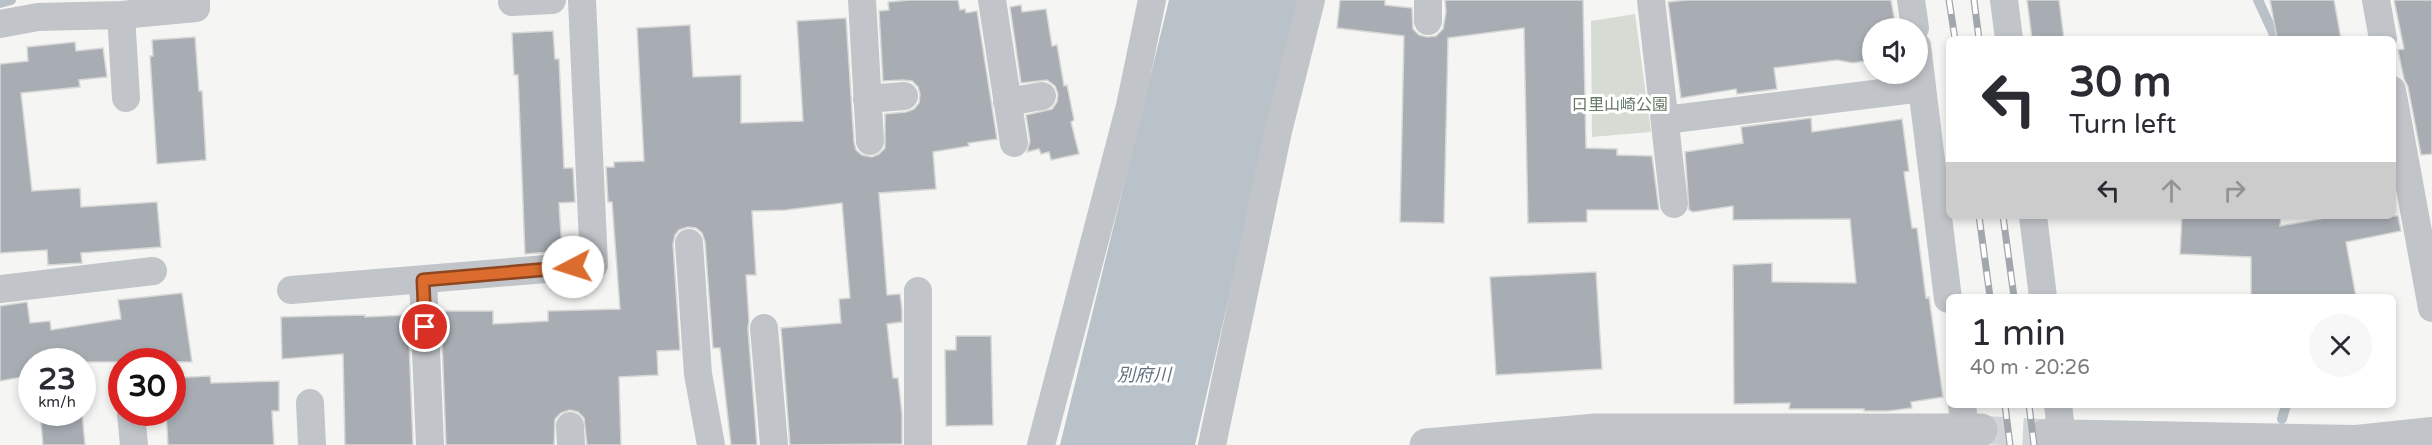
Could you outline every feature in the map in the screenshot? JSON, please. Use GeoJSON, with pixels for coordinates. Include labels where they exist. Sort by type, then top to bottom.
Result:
{"type":"FeatureCollection","features":[{"type":"Feature","properties":{"kind":"street"},"geometry":{"type":"LineString","coordinates":[[0,24],[38,17],[121,15],[196,8],[196,0]]}},
{"type":"Feature","properties":{"kind":"street"},"geometry":{"type":"LineString","coordinates":[[512,2],[552,0]]}},
{"type":"Feature","properties":{"kind":"street"},"geometry":{"type":"LineString","coordinates":[[291,291],[594,265],[582,0]]}},
{"type":"Feature","properties":{"kind":"street"},"geometry":{"type":"LineString","coordinates":[[862,0],[870,141]]}},
{"type":"Feature","properties":{"kind":"street"},"geometry":{"type":"LineString","coordinates":[[992,0],[1014,143]]}},
{"type":"Feature","properties":{"kind":"street"},"geometry":{"type":"LineString","coordinates":[[1041,445],[1130,106],[1152,0]]}},
{"type":"Feature","properties":{"kind":"street"},"geometry":{"type":"LineString","coordinates":[[1212,445],[1276,142],[1311,0]]}},
{"type":"Feature","properties":{"kind":"street"},"geometry":{"type":"LineString","coordinates":[[1651,0],[1674,204]]}},
{"type":"Feature","properties":{"kind":"street"},"geometry":{"type":"LineString","coordinates":[[1911,0],[1914,18]]}},
{"type":"Feature","properties":{"kind":"street"},"geometry":{"type":"LineString","coordinates":[[2004,0],[2009,36]]}},
{"type":"Feature","properties":{"kind":"street"},"geometry":{"type":"LineString","coordinates":[[2376,0],[2382,36]]}},
{"type":"Feature","properties":{"kind":"street"},"geometry":{"type":"LineString","coordinates":[[121,15],[126,98]]}},
{"type":"Feature","properties":{"kind":"street"},"geometry":{"type":"LineString","coordinates":[[1922,84],[1948,294]]}},
{"type":"Feature","properties":{"kind":"street"},"geometry":{"type":"LineString","coordinates":[[1665,120],[1922,88]]}},
{"type":"Feature","properties":{"kind":"street"},"geometry":{"type":"LineString","coordinates":[[867,99],[904,96]]}},
{"type":"Feature","properties":{"kind":"street"},"geometry":{"type":"LineString","coordinates":[[1007,102],[1042,96]]}},
{"type":"Feature","properties":{"kind":"street"},"geometry":{"type":"LineString","coordinates":[[2396,112],[2432,308]]}},
{"type":"Feature","properties":{"kind":"street"},"geometry":{"type":"LineString","coordinates":[[2033,219],[2043,294]]}},
{"type":"Feature","properties":{"kind":"street"},"geometry":{"type":"LineString","coordinates":[[689,243],[698,374],[711,445]]}},
{"type":"Feature","properties":{"kind":"street"},"geometry":{"type":"LineString","coordinates":[[0,289],[153,271]]}},
{"type":"Feature","properties":{"kind":"street"},"geometry":{"type":"LineString","coordinates":[[423,280],[430,445]]}},
{"type":"Feature","properties":{"kind":"street"},"geometry":{"type":"LineString","coordinates":[[918,291],[918,445]]}},
{"type":"Feature","properties":{"kind":"street"},"geometry":{"type":"LineString","coordinates":[[764,328],[774,445]]}},
{"type":"Feature","properties":{"kind":"street"},"geometry":{"type":"LineString","coordinates":[[310,403],[312,445]]}},
{"type":"Feature","properties":{"kind":"street"},"geometry":{"type":"LineString","coordinates":[[2058,408],[2057,437],[2356,439],[2432,431]]}},
{"type":"Feature","properties":{"kind":"street"},"geometry":{"type":"LineString","coordinates":[[132,426],[134,445]]}},
{"type":"Feature","properties":{"kind":"street"},"geometry":{"type":"LineString","coordinates":[[1426,445],[1558,439],[1596,430],[1702,437],[1794,437],[1969,427]]}},
{"type":"Feature","properties":{"kind":"green space","name":"口里山崎公園"},"geometry":{"type":"Polygon","coordinates":[[[1635,14],[1651,132],[1592,137],[1591,21],[1635,14]]]}},
{"type":"Feature","properties":{"kind":"water","name":"別府川"},"geometry":{"type":"Polygon","coordinates":[[[1169,0],[1297,0],[1195,445],[1060,445],[1169,0]]]}},
{"type":"Feature","properties":{"kind":"building"},"geometry":{"type":"Polygon","coordinates":[[[958,0],[960,10],[965,9],[966,13],[977,11],[997,139],[968,143],[969,146],[933,152],[936,189],[879,193],[887,295],[900,294],[902,309],[902,322],[887,324],[893,378],[898,378],[902,414],[902,444],[790,445],[781,328],[841,323],[839,299],[850,298],[842,203],[786,210],[752,211],[756,275],[746,275],[757,445],[731,445],[720,348],[713,348],[705,242],[702,233],[696,228],[688,227],[679,230],[673,244],[680,350],[657,351],[658,375],[619,377],[621,445],[587,445],[584,418],[578,412],[570,410],[561,413],[555,419],[554,445],[446,445],[441,313],[493,311],[493,324],[548,321],[548,311],[620,309],[612,202],[608,202],[606,167],[614,167],[614,162],[644,161],[637,28],[690,25],[693,77],[741,75],[741,123],[803,121],[797,21],[846,18],[854,142],[856,150],[862,155],[872,157],[885,148],[885,114],[906,112],[914,109],[919,103],[918,87],[912,81],[883,81],[879,11],[889,10],[888,2],[958,0]]]}},
{"type":"Feature","properties":{"kind":"building"},"geometry":{"type":"Polygon","coordinates":[[[1340,0],[1385,0],[1385,5],[1412,8],[1413,29],[1419,35],[1427,37],[1436,36],[1443,29],[1446,12],[1445,0],[1583,0],[1586,148],[1617,149],[1617,155],[1652,156],[1659,210],[1587,210],[1587,222],[1528,223],[1524,28],[1448,38],[1444,223],[1400,222],[1404,36],[1337,28],[1340,0]]]}},
{"type":"Feature","properties":{"kind":"building"},"geometry":{"type":"Polygon","coordinates":[[[1687,0],[1891,0],[1894,18],[1862,18],[1862,62],[1853,63],[1837,60],[1774,68],[1777,89],[1737,94],[1736,89],[1681,98],[1668,2],[1687,0]]]}},
{"type":"Feature","properties":{"kind":"building"},"geometry":{"type":"Polygon","coordinates":[[[2027,0],[2059,0],[2064,36],[2032,36],[2027,0]]]}},
{"type":"Feature","properties":{"kind":"building"},"geometry":{"type":"Polygon","coordinates":[[[2270,0],[2334,0],[2340,36],[2276,36],[2270,0]]]}},
{"type":"Feature","properties":{"kind":"building"},"geometry":{"type":"Polygon","coordinates":[[[2394,0],[2432,0],[2432,154],[2421,155],[2408,87],[2398,50],[2404,49],[2394,0]]]}},
{"type":"Feature","properties":{"kind":"building"},"geometry":{"type":"Polygon","coordinates":[[[1021,5],[1022,12],[1046,9],[1052,46],[1057,45],[1064,86],[1067,85],[1074,120],[1071,122],[1079,154],[1051,160],[1049,152],[1041,154],[1039,149],[1027,152],[1030,141],[1026,115],[1052,109],[1057,102],[1058,94],[1055,86],[1047,80],[1021,83],[1010,7],[1021,5]]]}},
{"type":"Feature","properties":{"kind":"building"},"geometry":{"type":"Polygon","coordinates":[[[553,31],[555,59],[559,59],[564,168],[573,168],[575,202],[559,203],[562,251],[525,254],[518,75],[514,75],[512,33],[553,31]]]}},
{"type":"Feature","properties":{"kind":"building"},"geometry":{"type":"Polygon","coordinates":[[[195,37],[199,91],[202,91],[206,160],[157,164],[150,56],[153,56],[152,40],[195,37]]]}},
{"type":"Feature","properties":{"kind":"building"},"geometry":{"type":"Polygon","coordinates":[[[75,42],[76,51],[103,48],[107,77],[79,80],[80,87],[21,93],[32,191],[80,188],[81,207],[157,202],[161,247],[81,253],[82,263],[48,265],[47,250],[0,253],[0,64],[28,61],[27,47],[75,42]]]}},
{"type":"Feature","properties":{"kind":"building"},"geometry":{"type":"Polygon","coordinates":[[[1811,118],[1812,132],[1902,119],[1909,171],[1904,172],[1912,228],[1917,228],[1943,397],[1911,402],[1912,408],[1888,411],[1789,409],[1790,403],[1734,404],[1733,265],[1772,263],[1772,282],[1856,283],[1850,219],[1733,220],[1733,206],[1693,212],[1689,210],[1685,152],[1743,143],[1741,127],[1811,118]]]}},
{"type":"Feature","properties":{"kind":"building"},"geometry":{"type":"Polygon","coordinates":[[[2398,216],[2401,231],[2346,242],[2355,294],[2251,294],[2251,257],[2180,254],[2182,219],[2281,219],[2280,226],[2319,219],[2396,219],[2398,216]]]}},
{"type":"Feature","properties":{"kind":"building"},"geometry":{"type":"Polygon","coordinates":[[[1596,272],[1602,369],[1496,375],[1490,277],[1596,272]]]}},
{"type":"Feature","properties":{"kind":"building"},"geometry":{"type":"Polygon","coordinates":[[[182,293],[192,362],[186,362],[186,348],[108,348],[108,362],[96,362],[96,348],[18,348],[18,378],[0,381],[0,306],[27,302],[30,323],[50,321],[51,330],[121,319],[118,300],[182,293]]]}},
{"type":"Feature","properties":{"kind":"building"},"geometry":{"type":"Polygon","coordinates":[[[365,315],[365,317],[408,315],[413,445],[345,445],[343,354],[282,359],[281,317],[365,315]]]}},
{"type":"Feature","properties":{"kind":"building"},"geometry":{"type":"Polygon","coordinates":[[[956,336],[991,336],[993,425],[946,426],[945,350],[956,350],[956,336]]]}},
{"type":"Feature","properties":{"kind":"building"},"geometry":{"type":"Polygon","coordinates":[[[210,376],[211,383],[279,381],[279,411],[272,411],[274,445],[168,445],[167,426],[186,426],[186,377],[210,376]]]}},
{"type":"Feature","properties":{"kind":"building"},"geometry":{"type":"Polygon","coordinates":[[[41,426],[83,426],[85,445],[43,445],[41,426]]]}},
{"type":"Feature","properties":{"kind":"waterway"},"geometry":{"type":"LineString","coordinates":[[0,3],[11,0]]}},
{"type":"Feature","properties":{"kind":"waterway"},"geometry":{"type":"LineString","coordinates":[[2258,0],[2275,36]]}},
{"type":"Feature","properties":{"kind":"waterway"},"geometry":{"type":"LineString","coordinates":[[2282,419],[2285,408]]}},
{"type":"Feature","properties":{"kind":"tunnel"},"geometry":{"type":"LineString","coordinates":[[1981,430],[2045,433]]}},
{"type":"Feature","properties":{"kind":"railway"},"geometry":{"type":"LineString","coordinates":[[1949,0],[1955,36]]}},
{"type":"Feature","properties":{"kind":"railway"},"geometry":{"type":"LineString","coordinates":[[1974,0],[1979,36]]}},
{"type":"Feature","properties":{"kind":"railway"},"geometry":{"type":"LineString","coordinates":[[1979,219],[1990,294]]}},
{"type":"Feature","properties":{"kind":"railway"},"geometry":{"type":"LineString","coordinates":[[2003,219],[2014,294]]}},
{"type":"Feature","properties":{"kind":"railway"},"geometry":{"type":"LineString","coordinates":[[2005,408],[2010,445]]}},
{"type":"Feature","properties":{"kind":"railway"},"geometry":{"type":"LineString","coordinates":[[2029,408],[2034,445]]}},
{"type":"Feature","properties":{"kind":"route"},"geometry":{"type":"LineString","coordinates":[[425,327],[423,280],[573,267]]}}]}
